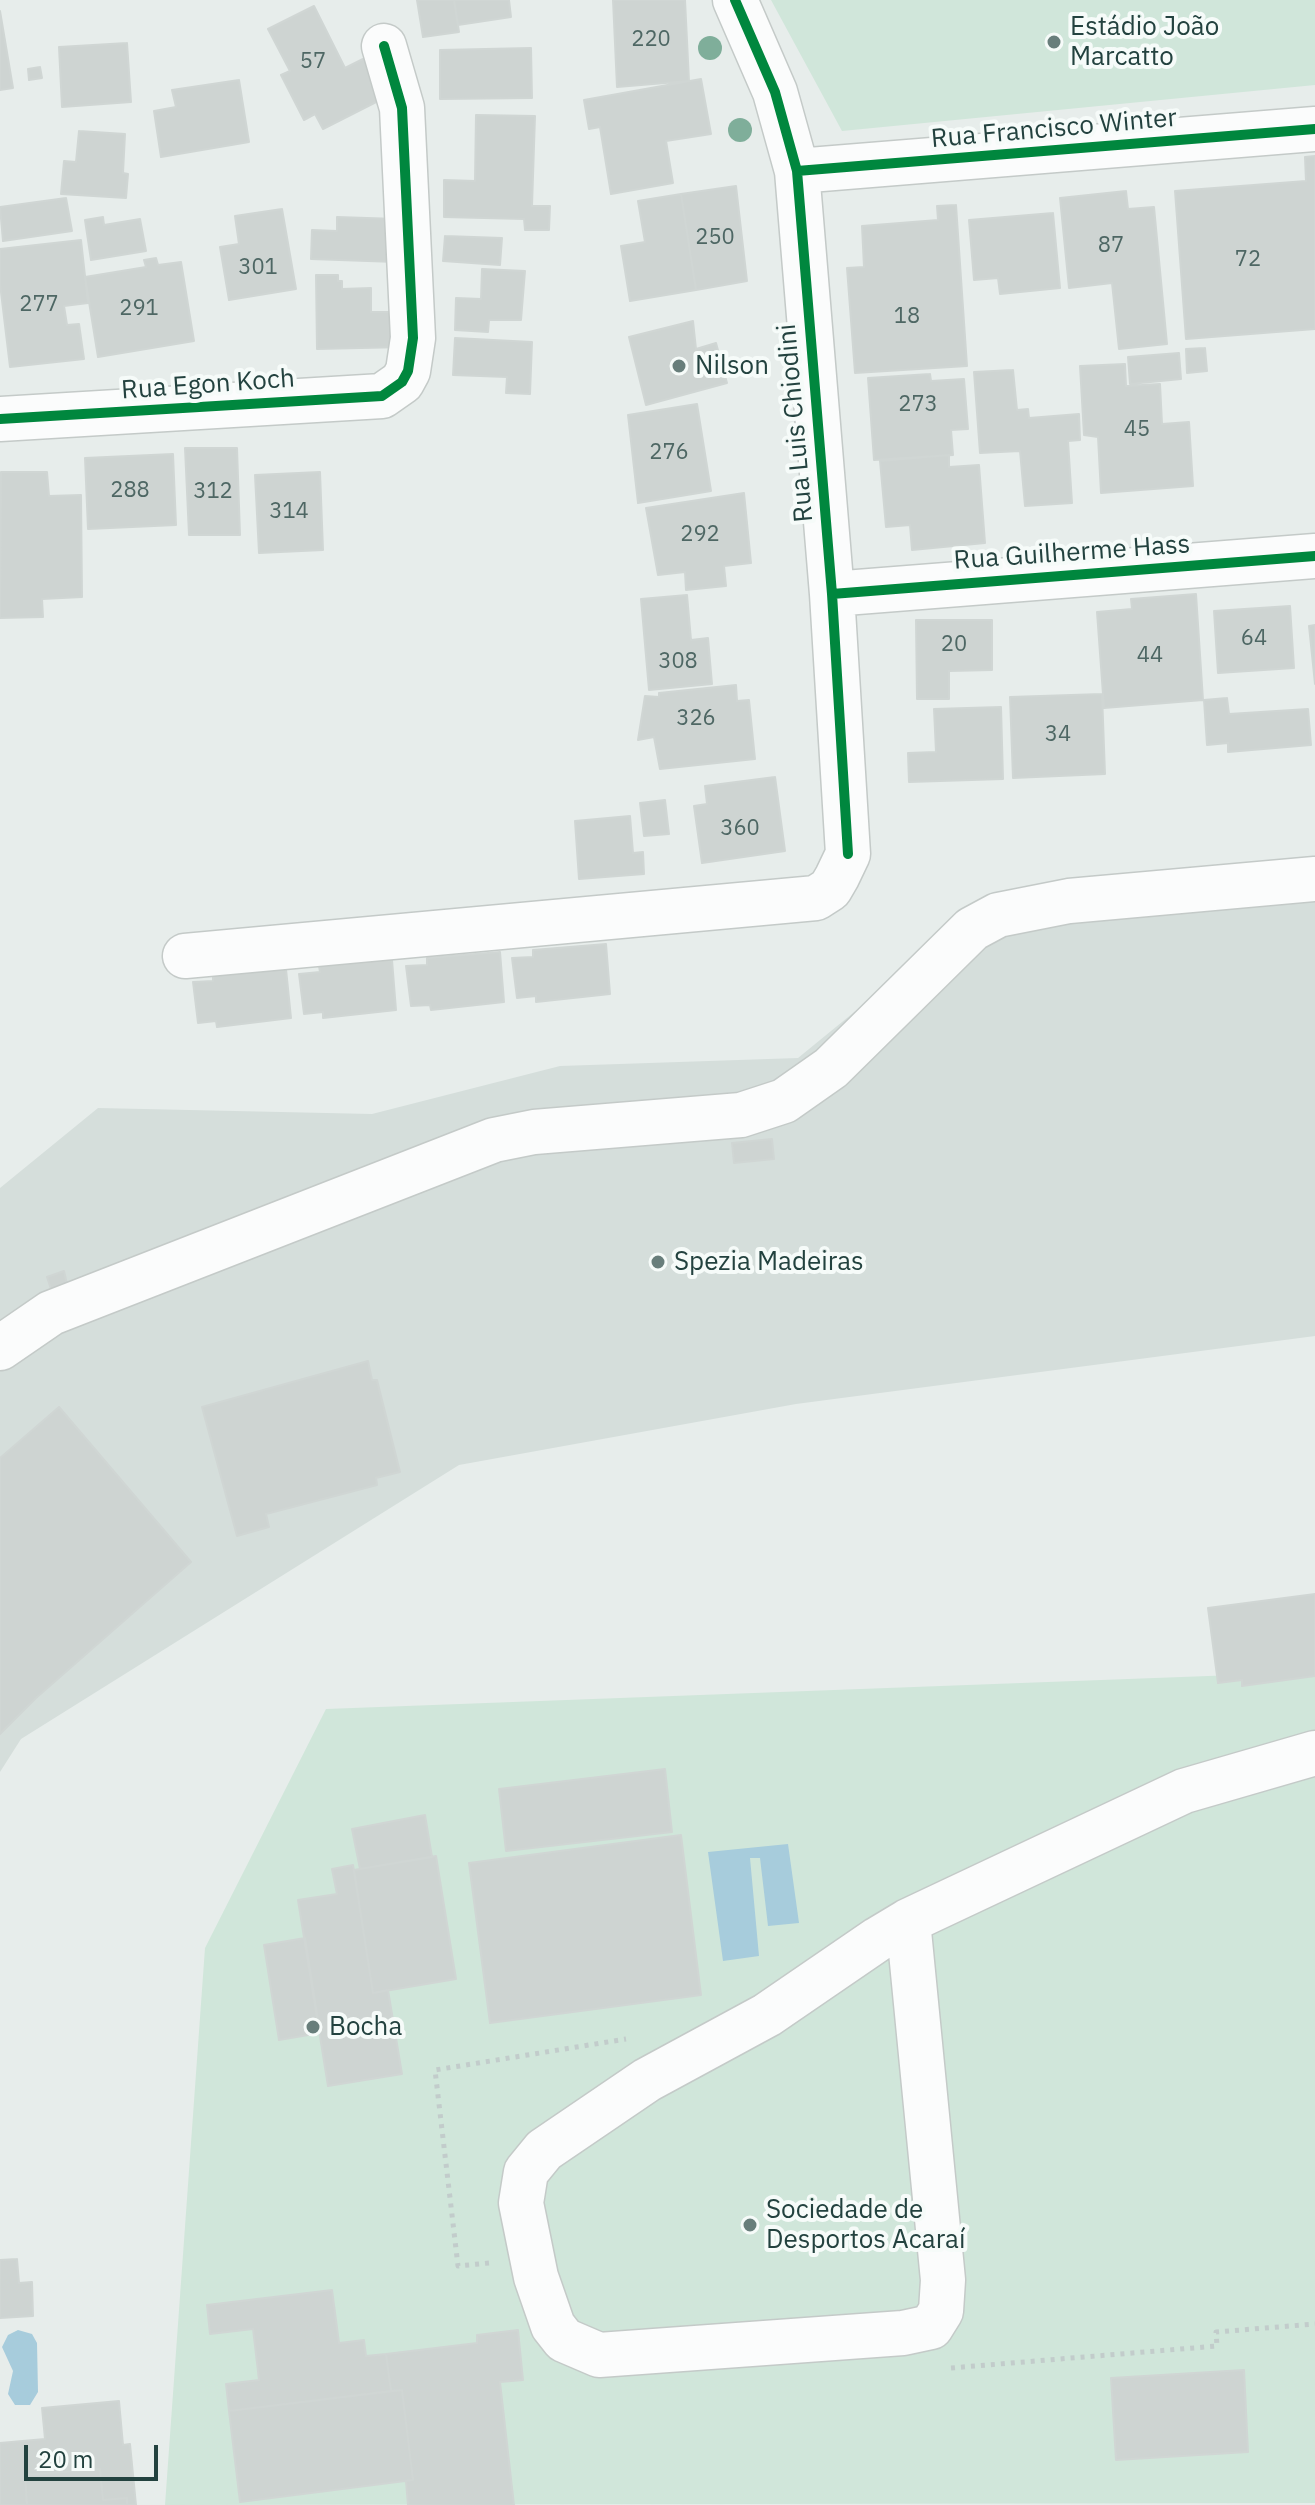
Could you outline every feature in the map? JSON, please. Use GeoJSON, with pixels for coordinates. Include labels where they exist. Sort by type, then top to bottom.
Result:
{"type":"FeatureCollection","features":[{"type":"Feature","properties":{"kind":"street","name":"Rua Luis Chiodini"},"geometry":{"type":"LineString","coordinates":[[185,956],[816,898],[830,889],[848,854],[832,594],[797,171],[775,92],[735,0]]}},
{"type":"Feature","properties":{"kind":"street","name":"Rua Egon Koch"},"geometry":{"type":"LineString","coordinates":[[0,419],[382,396],[402,382],[408,371],[413,338],[402,108],[384,46]]}},
{"type":"Feature","properties":{"kind":"street","name":"Rua Francisco Winter"},"geometry":{"type":"LineString","coordinates":[[797,171],[1315,129]]}},
{"type":"Feature","properties":{"kind":"street","name":"Rua Guilherme Hass"},"geometry":{"type":"LineString","coordinates":[[832,594],[1315,556]]}},
{"type":"Feature","properties":{"kind":"street"},"geometry":{"type":"LineString","coordinates":[[0,1348],[51,1313],[494,1140],[534,1132],[741,1115],[784,1101],[831,1068],[972,929],[998,915],[1069,901],[1315,879]]}},
{"type":"Feature","properties":{"kind":"street"},"geometry":{"type":"LineString","coordinates":[[908,1921],[943,2280],[941,2311],[931,2327],[903,2333],[599,2355],[564,2340],[553,2326],[536,2277],[521,2203],[526,2172],[544,2150],[647,2080],[767,2015],[908,1921],[1184,1791],[1315,1753]]}},
{"type":"Feature","properties":{"kind":"path"},"geometry":{"type":"LineString","coordinates":[[504,2262],[458,2266],[435,2070],[631,2038]]}},
{"type":"Feature","properties":{"kind":"path"},"geometry":{"type":"LineString","coordinates":[[946,2368],[1217,2346],[1216,2332],[1315,2324]]}},
{"type":"Feature","properties":{"kind":"shaded area","name":"Spezia Madeiras"},"geometry":{"type":"Polygon","coordinates":[[[1315,861],[1315,1336],[796,1404],[459,1465],[21,1739],[0,1772],[0,1188],[98,1108],[372,1114],[560,1066],[798,1058],[1001,892],[1315,861]]]}},
{"type":"Feature","properties":{"kind":"green space","name":"Estádio João Marcatto"},"geometry":{"type":"Polygon","coordinates":[[[771,0],[1315,0],[1315,85],[842,131],[771,0]]]}},
{"type":"Feature","properties":{"kind":"green space","name":"Sociedade de Desportos Acaraí"},"geometry":{"type":"Polygon","coordinates":[[[1315,1672],[1315,2503],[165,2505],[205,1948],[326,1709],[1315,1672]]]}},
{"type":"Feature","properties":{"kind":"water"},"geometry":{"type":"Polygon","coordinates":[[[788,1844],[799,1923],[768,1926],[760,1858],[750,1858],[759,1956],[723,1961],[708,1852],[788,1844]]]}},
{"type":"Feature","properties":{"kind":"water"},"geometry":{"type":"Polygon","coordinates":[[[18,2330],[32,2334],[37,2343],[38,2392],[30,2405],[15,2405],[8,2394],[13,2371],[2,2347],[8,2335],[18,2330]]]}},
{"type":"Feature","properties":{"kind":"building"},"geometry":{"type":"Polygon","coordinates":[[[417,0],[454,0],[459,32],[423,37],[417,0]]]}},
{"type":"Feature","properties":{"kind":"building"},"geometry":{"type":"Polygon","coordinates":[[[454,0],[509,0],[511,17],[458,25],[454,0]]]}},
{"type":"Feature","properties":{"kind":"building"},"geometry":{"type":"Polygon","coordinates":[[[613,0],[685,0],[689,81],[617,87],[613,0]]]}},
{"type":"Feature","properties":{"kind":"building"},"geometry":{"type":"Polygon","coordinates":[[[314,6],[345,68],[371,55],[390,95],[323,129],[315,114],[304,120],[281,75],[290,71],[268,29],[314,6]]]}},
{"type":"Feature","properties":{"kind":"building"},"geometry":{"type":"Polygon","coordinates":[[[0,11],[13,88],[0,90],[0,11]]]}},
{"type":"Feature","properties":{"kind":"building"},"geometry":{"type":"Polygon","coordinates":[[[127,43],[131,102],[62,107],[59,47],[127,43]]]}},
{"type":"Feature","properties":{"kind":"building"},"geometry":{"type":"Polygon","coordinates":[[[531,48],[532,98],[440,99],[440,50],[531,48]]]}},
{"type":"Feature","properties":{"kind":"building"},"geometry":{"type":"Polygon","coordinates":[[[40,67],[42,78],[29,80],[28,69],[40,67]]]}},
{"type":"Feature","properties":{"kind":"building"},"geometry":{"type":"Polygon","coordinates":[[[701,79],[711,134],[666,141],[673,183],[611,194],[600,127],[589,129],[584,100],[701,79]]]}},
{"type":"Feature","properties":{"kind":"building"},"geometry":{"type":"Polygon","coordinates":[[[239,80],[249,142],[161,157],[154,111],[176,107],[172,90],[239,80]]]}},
{"type":"Feature","properties":{"kind":"building"},"geometry":{"type":"Polygon","coordinates":[[[476,115],[535,116],[532,206],[550,206],[549,230],[525,230],[524,219],[444,217],[444,180],[475,181],[476,115]]]}},
{"type":"Feature","properties":{"kind":"building"},"geometry":{"type":"Polygon","coordinates":[[[79,131],[125,134],[123,173],[128,174],[126,198],[61,194],[64,161],[76,162],[79,131]]]}},
{"type":"Feature","properties":{"kind":"building"},"geometry":{"type":"Polygon","coordinates":[[[1315,156],[1315,329],[1186,339],[1175,191],[1306,181],[1305,157],[1315,156]]]}},
{"type":"Feature","properties":{"kind":"building"},"geometry":{"type":"Polygon","coordinates":[[[736,186],[747,281],[696,290],[681,194],[736,186]]]}},
{"type":"Feature","properties":{"kind":"building"},"geometry":{"type":"Polygon","coordinates":[[[1126,191],[1128,209],[1154,207],[1167,344],[1119,349],[1112,283],[1069,288],[1060,198],[1126,191]]]}},
{"type":"Feature","properties":{"kind":"building"},"geometry":{"type":"Polygon","coordinates":[[[681,194],[696,290],[630,301],[621,246],[645,242],[638,201],[681,194]]]}},
{"type":"Feature","properties":{"kind":"building"},"geometry":{"type":"Polygon","coordinates":[[[66,198],[72,231],[3,241],[0,207],[66,198]]]}},
{"type":"Feature","properties":{"kind":"building"},"geometry":{"type":"Polygon","coordinates":[[[956,205],[967,366],[855,373],[847,268],[864,267],[862,226],[938,220],[937,206],[956,205]]]}},
{"type":"Feature","properties":{"kind":"building"},"geometry":{"type":"Polygon","coordinates":[[[282,209],[296,289],[229,300],[220,247],[239,244],[235,216],[282,209]]]}},
{"type":"Feature","properties":{"kind":"building"},"geometry":{"type":"Polygon","coordinates":[[[1053,213],[1060,288],[1000,294],[998,278],[974,280],[969,220],[1053,213]]]}},
{"type":"Feature","properties":{"kind":"building"},"geometry":{"type":"Polygon","coordinates":[[[103,217],[104,225],[140,219],[146,251],[91,260],[85,220],[103,217]]]}},
{"type":"Feature","properties":{"kind":"building"},"geometry":{"type":"Polygon","coordinates":[[[337,217],[397,219],[396,262],[311,259],[312,230],[337,231],[337,217]]]}},
{"type":"Feature","properties":{"kind":"building"},"geometry":{"type":"Polygon","coordinates":[[[445,236],[502,238],[500,265],[443,261],[445,236]]]}},
{"type":"Feature","properties":{"kind":"building"},"geometry":{"type":"Polygon","coordinates":[[[81,240],[88,303],[64,306],[67,325],[79,324],[84,359],[10,367],[0,284],[0,249],[81,240]]]}},
{"type":"Feature","properties":{"kind":"building"},"geometry":{"type":"Polygon","coordinates":[[[156,258],[158,265],[181,262],[194,341],[98,357],[85,277],[146,267],[144,260],[156,258]]]}},
{"type":"Feature","properties":{"kind":"building"},"geometry":{"type":"Polygon","coordinates":[[[482,269],[525,271],[521,320],[489,320],[488,332],[455,330],[456,298],[481,299],[482,269]]]}},
{"type":"Feature","properties":{"kind":"building"},"geometry":{"type":"Polygon","coordinates":[[[316,275],[338,275],[342,289],[371,288],[371,312],[404,312],[405,347],[317,349],[316,275]]]}},
{"type":"Feature","properties":{"kind":"building","name":"Nilson"},"geometry":{"type":"Polygon","coordinates":[[[693,321],[696,349],[716,343],[727,383],[646,405],[629,337],[693,321]]]}},
{"type":"Feature","properties":{"kind":"building"},"geometry":{"type":"Polygon","coordinates":[[[455,338],[532,342],[530,394],[506,393],[507,377],[453,375],[455,338]]]}},
{"type":"Feature","properties":{"kind":"building"},"geometry":{"type":"Polygon","coordinates":[[[1205,348],[1207,371],[1187,373],[1186,349],[1205,348]]]}},
{"type":"Feature","properties":{"kind":"building"},"geometry":{"type":"Polygon","coordinates":[[[1179,353],[1181,379],[1130,384],[1128,357],[1179,353]]]}},
{"type":"Feature","properties":{"kind":"building"},"geometry":{"type":"Polygon","coordinates":[[[1125,364],[1126,386],[1160,384],[1162,424],[1189,422],[1193,486],[1101,493],[1098,437],[1084,435],[1080,366],[1125,364]]]}},
{"type":"Feature","properties":{"kind":"building"},"geometry":{"type":"Polygon","coordinates":[[[1013,370],[1017,410],[1028,409],[1029,418],[1079,414],[1080,440],[1068,441],[1072,503],[1025,506],[1020,451],[980,453],[974,372],[1013,370]]]}},
{"type":"Feature","properties":{"kind":"building"},"geometry":{"type":"Polygon","coordinates":[[[930,374],[931,381],[964,379],[968,429],[951,430],[953,455],[874,460],[868,378],[930,374]]]}},
{"type":"Feature","properties":{"kind":"building"},"geometry":{"type":"Polygon","coordinates":[[[697,404],[711,491],[638,503],[628,415],[697,404]]]}},
{"type":"Feature","properties":{"kind":"building"},"geometry":{"type":"Polygon","coordinates":[[[185,448],[237,448],[240,535],[189,535],[185,448]]]}},
{"type":"Feature","properties":{"kind":"building"},"geometry":{"type":"Polygon","coordinates":[[[173,454],[176,525],[88,529],[85,458],[173,454]]]}},
{"type":"Feature","properties":{"kind":"building"},"geometry":{"type":"Polygon","coordinates":[[[949,455],[949,467],[979,465],[985,543],[912,550],[910,525],[886,527],[880,461],[949,455]]]}},
{"type":"Feature","properties":{"kind":"building"},"geometry":{"type":"Polygon","coordinates":[[[1,472],[47,472],[49,496],[81,495],[82,597],[42,599],[43,617],[0,618],[1,472]]]}},
{"type":"Feature","properties":{"kind":"building"},"geometry":{"type":"Polygon","coordinates":[[[320,472],[323,550],[259,553],[255,475],[320,472]]]}},
{"type":"Feature","properties":{"kind":"building"},"geometry":{"type":"Polygon","coordinates":[[[744,493],[751,563],[724,566],[726,586],[686,590],[685,572],[658,575],[646,508],[744,493]]]}},
{"type":"Feature","properties":{"kind":"building"},"geometry":{"type":"Polygon","coordinates":[[[1196,594],[1203,700],[1104,708],[1097,612],[1132,609],[1131,599],[1196,594]]]}},
{"type":"Feature","properties":{"kind":"building"},"geometry":{"type":"Polygon","coordinates":[[[687,595],[691,640],[708,638],[712,684],[649,690],[641,599],[687,595]]]}},
{"type":"Feature","properties":{"kind":"building"},"geometry":{"type":"Polygon","coordinates":[[[1290,606],[1294,668],[1218,673],[1214,611],[1290,606]]]}},
{"type":"Feature","properties":{"kind":"building"},"geometry":{"type":"Polygon","coordinates":[[[916,620],[992,620],[992,670],[949,671],[949,699],[917,699],[916,620]]]}},
{"type":"Feature","properties":{"kind":"building"},"geometry":{"type":"Polygon","coordinates":[[[1315,625],[1315,684],[1309,626],[1315,625]]]}},
{"type":"Feature","properties":{"kind":"building"},"geometry":{"type":"Polygon","coordinates":[[[736,685],[737,701],[749,700],[755,759],[660,769],[654,737],[638,740],[645,696],[659,697],[659,693],[736,685]]]}},
{"type":"Feature","properties":{"kind":"building"},"geometry":{"type":"Polygon","coordinates":[[[1102,694],[1105,774],[1013,778],[1010,697],[1102,694]]]}},
{"type":"Feature","properties":{"kind":"building"},"geometry":{"type":"Polygon","coordinates":[[[1227,698],[1229,714],[1308,709],[1311,745],[1228,752],[1228,743],[1207,745],[1204,700],[1227,698]]]}},
{"type":"Feature","properties":{"kind":"building"},"geometry":{"type":"Polygon","coordinates":[[[1001,707],[1003,779],[909,782],[908,753],[936,752],[934,709],[1001,707]]]}},
{"type":"Feature","properties":{"kind":"building"},"geometry":{"type":"Polygon","coordinates":[[[775,777],[785,851],[702,863],[694,806],[707,804],[705,786],[775,777]]]}},
{"type":"Feature","properties":{"kind":"building"},"geometry":{"type":"Polygon","coordinates":[[[665,800],[669,834],[644,836],[640,803],[665,800]]]}},
{"type":"Feature","properties":{"kind":"building"},"geometry":{"type":"Polygon","coordinates":[[[630,816],[633,853],[643,852],[644,874],[579,879],[575,821],[630,816]]]}},
{"type":"Feature","properties":{"kind":"building"},"geometry":{"type":"Polygon","coordinates":[[[606,944],[610,994],[536,1002],[536,996],[517,998],[512,958],[533,957],[533,950],[606,944]]]}},
{"type":"Feature","properties":{"kind":"building"},"geometry":{"type":"Polygon","coordinates":[[[500,952],[504,1002],[431,1010],[430,1005],[411,1006],[406,966],[427,965],[427,958],[500,952]]]}},
{"type":"Feature","properties":{"kind":"building"},"geometry":{"type":"Polygon","coordinates":[[[392,960],[396,1010],[323,1018],[323,1012],[304,1014],[299,974],[320,972],[319,966],[392,960]]]}},
{"type":"Feature","properties":{"kind":"building"},"geometry":{"type":"Polygon","coordinates":[[[286,969],[291,1018],[217,1027],[216,1021],[198,1023],[193,982],[213,981],[213,975],[286,969]]]}},
{"type":"Feature","properties":{"kind":"building"},"geometry":{"type":"Polygon","coordinates":[[[772,1139],[774,1159],[734,1163],[732,1143],[772,1139]]]}},
{"type":"Feature","properties":{"kind":"building"},"geometry":{"type":"Polygon","coordinates":[[[64,1271],[67,1284],[51,1289],[47,1277],[64,1271]]]}},
{"type":"Feature","properties":{"kind":"building"},"geometry":{"type":"Polygon","coordinates":[[[368,1361],[372,1380],[377,1380],[400,1472],[376,1478],[377,1485],[266,1514],[269,1527],[237,1536],[202,1407],[368,1361]]]}},
{"type":"Feature","properties":{"kind":"building"},"geometry":{"type":"Polygon","coordinates":[[[59,1407],[191,1562],[36,1698],[0,1734],[0,1458],[59,1407]]]}},
{"type":"Feature","properties":{"kind":"building"},"geometry":{"type":"Polygon","coordinates":[[[1315,1594],[1315,1676],[1242,1686],[1242,1680],[1218,1683],[1208,1608],[1315,1594]]]}},
{"type":"Feature","properties":{"kind":"building"},"geometry":{"type":"Polygon","coordinates":[[[665,1769],[672,1832],[506,1851],[499,1789],[665,1769]]]}},
{"type":"Feature","properties":{"kind":"building"},"geometry":{"type":"Polygon","coordinates":[[[425,1815],[432,1857],[360,1869],[352,1829],[425,1815]]]}},
{"type":"Feature","properties":{"kind":"building"},"geometry":{"type":"Polygon","coordinates":[[[681,1835],[701,1995],[490,2023],[469,1863],[681,1835]]]}},
{"type":"Feature","properties":{"kind":"building"},"geometry":{"type":"Polygon","coordinates":[[[436,1856],[456,1979],[373,1993],[354,1870],[436,1856]]]}},
{"type":"Feature","properties":{"kind":"building"},"geometry":{"type":"Polygon","coordinates":[[[353,1865],[373,1993],[388,1990],[402,2074],[328,2086],[298,1900],[337,1894],[332,1869],[353,1865]]]}},
{"type":"Feature","properties":{"kind":"building"},"geometry":{"type":"Polygon","coordinates":[[[305,1938],[320,2033],[279,2040],[264,1945],[305,1938]]]}},
{"type":"Feature","properties":{"kind":"building"},"geometry":{"type":"Polygon","coordinates":[[[17,2259],[19,2283],[32,2282],[33,2316],[0,2318],[0,2260],[17,2259]]]}},
{"type":"Feature","properties":{"kind":"building"},"geometry":{"type":"Polygon","coordinates":[[[332,2290],[339,2343],[364,2340],[366,2356],[386,2354],[391,2391],[229,2411],[226,2384],[259,2380],[253,2329],[210,2334],[207,2305],[332,2290]]]}},
{"type":"Feature","properties":{"kind":"building"},"geometry":{"type":"Polygon","coordinates":[[[518,2330],[523,2380],[500,2382],[514,2505],[408,2505],[406,2481],[413,2480],[402,2390],[391,2391],[386,2354],[477,2343],[477,2335],[518,2330]]]}},
{"type":"Feature","properties":{"kind":"building"},"geometry":{"type":"Polygon","coordinates":[[[1244,2370],[1248,2452],[1116,2460],[1111,2378],[1244,2370]]]}},
{"type":"Feature","properties":{"kind":"building"},"geometry":{"type":"Polygon","coordinates":[[[402,2390],[413,2480],[240,2502],[229,2411],[402,2390]]]}},
{"type":"Feature","properties":{"kind":"building"},"geometry":{"type":"Polygon","coordinates":[[[119,2401],[123,2445],[130,2444],[136,2505],[127,2505],[127,2498],[103,2500],[100,2469],[25,2475],[27,2505],[0,2505],[0,2443],[45,2439],[42,2408],[119,2401]]]}},
{"type":"Feature","properties":{"kind":"building"},"geometry":{"type":"Polygon","coordinates":[[[100,2469],[103,2500],[127,2498],[127,2505],[27,2505],[25,2475],[100,2469]]]}},
{"type":"Feature","properties":{"kind":"cycle path"},"geometry":{"type":"LineString","coordinates":[[735,0],[775,92],[797,171],[832,594],[848,854]]}},
{"type":"Feature","properties":{"kind":"cycle path"},"geometry":{"type":"LineString","coordinates":[[0,419],[382,396],[402,382],[408,371],[413,338],[402,108],[384,46]]}},
{"type":"Feature","properties":{"kind":"cycle path"},"geometry":{"type":"LineString","coordinates":[[797,171],[1315,129]]}},
{"type":"Feature","properties":{"kind":"cycle path"},"geometry":{"type":"LineString","coordinates":[[832,594],[1315,556]]}},
{"type":"Feature","properties":{"kind":"place","name":"Estádio João Marcatto"},"geometry":{"type":"Point","coordinates":[1054,42]}},
{"type":"Feature","properties":{"kind":"place","name":"Nilson"},"geometry":{"type":"Point","coordinates":[679,366]}},
{"type":"Feature","properties":{"kind":"place","name":"Spezia Madeiras"},"geometry":{"type":"Point","coordinates":[658,1262]}},
{"type":"Feature","properties":{"kind":"place","name":"Bocha"},"geometry":{"type":"Point","coordinates":[313,2027]}},
{"type":"Feature","properties":{"kind":"place","name":"Sociedade de Desportos Acaraí"},"geometry":{"type":"Point","coordinates":[750,2225]}}]}
